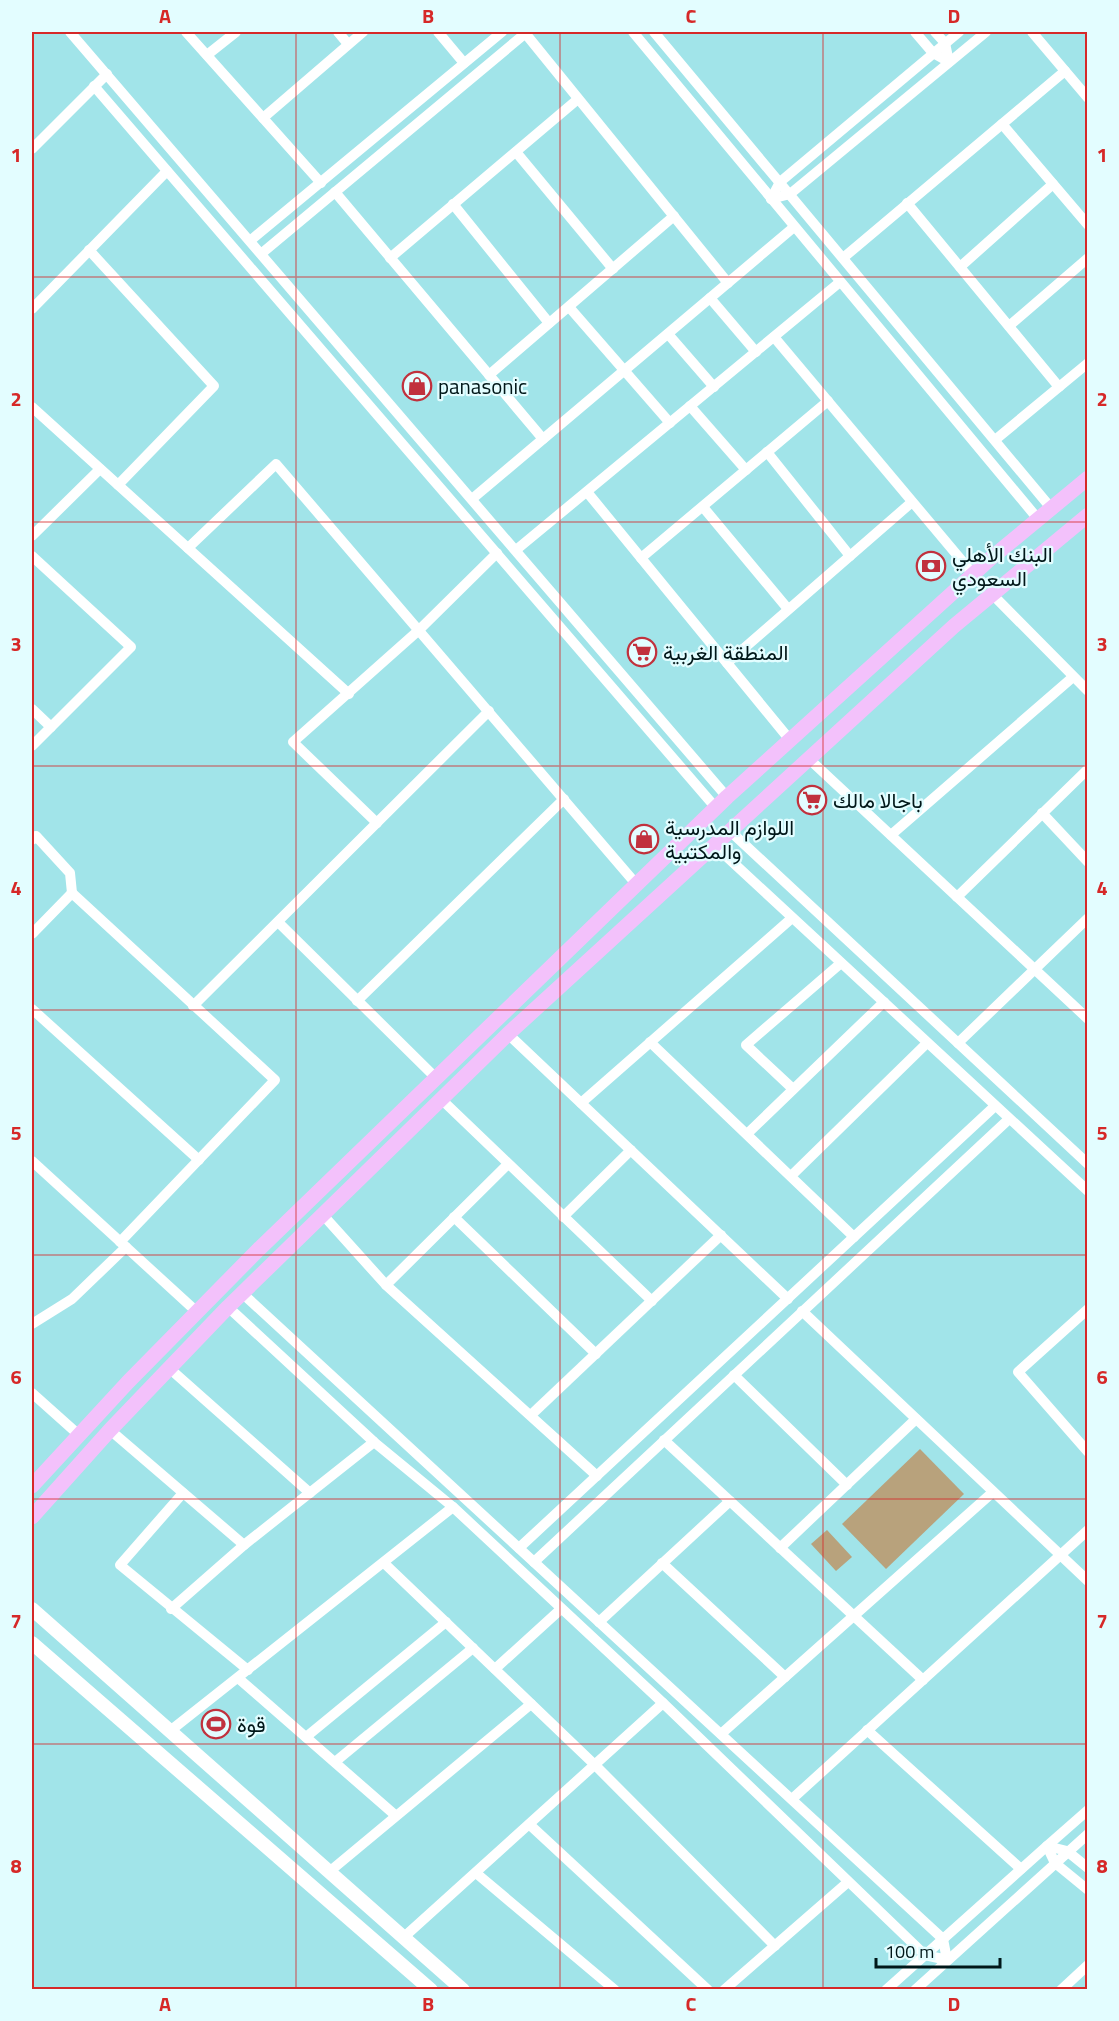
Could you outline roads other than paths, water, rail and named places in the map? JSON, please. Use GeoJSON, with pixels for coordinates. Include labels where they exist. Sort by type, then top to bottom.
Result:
{"type":"FeatureCollection","features":[{"type":"Feature","properties":{"kind":"main road"},"geometry":{"type":"LineString","coordinates":[[32,1486],[197,1312],[435,1077],[727,796],[973,574],[1088,478]]}},
{"type":"Feature","properties":{"kind":"main road"},"geometry":{"type":"LineString","coordinates":[[32,1517],[110,1430],[228,1307],[508,1034],[713,844],[992,594],[1085,522]]}},
{"type":"Feature","properties":{"kind":"main road"},"geometry":{"type":"LineString","coordinates":[[32,1609],[463,1989]]}},
{"type":"Feature","properties":{"kind":"main road"},"geometry":{"type":"LineString","coordinates":[[32,1643],[431,1989]]}},
{"type":"Feature","properties":{"kind":"street"},"geometry":{"type":"LineString","coordinates":[[70,32],[727,796]]}},
{"type":"Feature","properties":{"kind":"street"},"geometry":{"type":"LineString","coordinates":[[186,32],[321,183]]}},
{"type":"Feature","properties":{"kind":"street"},"geometry":{"type":"LineString","coordinates":[[207,55],[236,32]]}},
{"type":"Feature","properties":{"kind":"street"},"geometry":{"type":"LineString","coordinates":[[338,32],[348,44]]}},
{"type":"Feature","properties":{"kind":"street"},"geometry":{"type":"LineString","coordinates":[[264,118],[363,32]]}},
{"type":"Feature","properties":{"kind":"street"},"geometry":{"type":"LineString","coordinates":[[438,32],[464,63]]}},
{"type":"Feature","properties":{"kind":"street"},"geometry":{"type":"LineString","coordinates":[[251,240],[502,32]]}},
{"type":"Feature","properties":{"kind":"street"},"geometry":{"type":"LineString","coordinates":[[262,253],[526,32],[728,283]]}},
{"type":"Feature","properties":{"kind":"street"},"geometry":{"type":"LineString","coordinates":[[633,32],[1038,519]]}},
{"type":"Feature","properties":{"kind":"street"},"geometry":{"type":"LineString","coordinates":[[654,32],[1051,508]]}},
{"type":"Feature","properties":{"kind":"street"},"geometry":{"type":"LineString","coordinates":[[915,32],[933,53],[950,62]]}},
{"type":"Feature","properties":{"kind":"street"},"geometry":{"type":"LineString","coordinates":[[935,32],[945,43],[950,62]]}},
{"type":"Feature","properties":{"kind":"street"},"geometry":{"type":"LineString","coordinates":[[771,199],[780,182],[959,32]]}},
{"type":"Feature","properties":{"kind":"street"},"geometry":{"type":"LineString","coordinates":[[771,199],[790,194],[986,32]]}},
{"type":"Feature","properties":{"kind":"street"},"geometry":{"type":"LineString","coordinates":[[1032,32],[1088,98]]}},
{"type":"Feature","properties":{"kind":"street"},"geometry":{"type":"LineString","coordinates":[[843,258],[1065,71]]}},
{"type":"Feature","properties":{"kind":"street"},"geometry":{"type":"LineString","coordinates":[[32,149],[107,74]]}},
{"type":"Feature","properties":{"kind":"street"},"geometry":{"type":"LineString","coordinates":[[94,86],[716,808]]}},
{"type":"Feature","properties":{"kind":"street"},"geometry":{"type":"LineString","coordinates":[[390,258],[578,99]]}},
{"type":"Feature","properties":{"kind":"street"},"geometry":{"type":"LineString","coordinates":[[1002,124],[1088,225]]}},
{"type":"Feature","properties":{"kind":"street"},"geometry":{"type":"LineString","coordinates":[[516,152],[613,269]]}},
{"type":"Feature","properties":{"kind":"street"},"geometry":{"type":"LineString","coordinates":[[32,309],[167,171]]}},
{"type":"Feature","properties":{"kind":"street"},"geometry":{"type":"LineString","coordinates":[[960,267],[1053,184]]}},
{"type":"Feature","properties":{"kind":"street"},"geometry":{"type":"LineString","coordinates":[[334,192],[543,439]]}},
{"type":"Feature","properties":{"kind":"street"},"geometry":{"type":"LineString","coordinates":[[907,203],[1059,387]]}},
{"type":"Feature","properties":{"kind":"street"},"geometry":{"type":"LineString","coordinates":[[453,204],[549,323]]}},
{"type":"Feature","properties":{"kind":"street"},"geometry":{"type":"LineString","coordinates":[[489,375],[674,216]]}},
{"type":"Feature","properties":{"kind":"street"},"geometry":{"type":"LineString","coordinates":[[472,498],[794,227]]}},
{"type":"Feature","properties":{"kind":"street"},"geometry":{"type":"LineString","coordinates":[[89,250],[214,386],[118,485]]}},
{"type":"Feature","properties":{"kind":"street"},"geometry":{"type":"LineString","coordinates":[[1009,326],[1088,258]]}},
{"type":"Feature","properties":{"kind":"street"},"geometry":{"type":"LineString","coordinates":[[516,550],[840,282]]}},
{"type":"Feature","properties":{"kind":"street"},"geometry":{"type":"LineString","coordinates":[[710,298],[756,352]]}},
{"type":"Feature","properties":{"kind":"street"},"geometry":{"type":"LineString","coordinates":[[569,307],[670,423]]}},
{"type":"Feature","properties":{"kind":"street"},"geometry":{"type":"LineString","coordinates":[[668,334],[714,387]]}},
{"type":"Feature","properties":{"kind":"street"},"geometry":{"type":"LineString","coordinates":[[774,337],[973,574]]}},
{"type":"Feature","properties":{"kind":"street"},"geometry":{"type":"LineString","coordinates":[[995,440],[1088,363]]}},
{"type":"Feature","properties":{"kind":"street"},"geometry":{"type":"LineString","coordinates":[[641,558],[828,401]]}},
{"type":"Feature","properties":{"kind":"street"},"geometry":{"type":"LineString","coordinates":[[690,406],[746,470]]}},
{"type":"Feature","properties":{"kind":"street"},"geometry":{"type":"LineString","coordinates":[[32,407],[350,694]]}},
{"type":"Feature","properties":{"kind":"street"},"geometry":{"type":"LineString","coordinates":[[767,452],[850,556]]}},
{"type":"Feature","properties":{"kind":"street"},"geometry":{"type":"LineString","coordinates":[[188,548],[276,464],[637,885]]}},
{"type":"Feature","properties":{"kind":"street"},"geometry":{"type":"LineString","coordinates":[[32,536],[100,469]]}},
{"type":"Feature","properties":{"kind":"street"},"geometry":{"type":"LineString","coordinates":[[587,492],[790,740]]}},
{"type":"Feature","properties":{"kind":"street"},"geometry":{"type":"LineString","coordinates":[[727,663],[912,502]]}},
{"type":"Feature","properties":{"kind":"street"},"geometry":{"type":"LineString","coordinates":[[703,507],[788,609]]}},
{"type":"Feature","properties":{"kind":"street"},"geometry":{"type":"LineString","coordinates":[[377,823],[293,742],[350,694],[496,553]]}},
{"type":"Feature","properties":{"kind":"street"},"geometry":{"type":"LineString","coordinates":[[32,556],[131,647],[32,746]]}},
{"type":"Feature","properties":{"kind":"street"},"geometry":{"type":"LineString","coordinates":[[992,594],[1088,691]]}},
{"type":"Feature","properties":{"kind":"street"},"geometry":{"type":"LineString","coordinates":[[891,836],[1073,676]]}},
{"type":"Feature","properties":{"kind":"street"},"geometry":{"type":"LineString","coordinates":[[32,709],[51,727]]}},
{"type":"Feature","properties":{"kind":"street"},"geometry":{"type":"LineString","coordinates":[[193,1006],[489,711]]}},
{"type":"Feature","properties":{"kind":"street"},"geometry":{"type":"LineString","coordinates":[[808,758],[1088,1019]]}},
{"type":"Feature","properties":{"kind":"street"},"geometry":{"type":"LineString","coordinates":[[957,897],[1088,769]]}},
{"type":"Feature","properties":{"kind":"street"},"geometry":{"type":"LineString","coordinates":[[357,1001],[564,799]]}},
{"type":"Feature","properties":{"kind":"street"},"geometry":{"type":"LineString","coordinates":[[1042,813],[1088,862]]}},
{"type":"Feature","properties":{"kind":"street"},"geometry":{"type":"LineString","coordinates":[[729,830],[1088,1164]]}},
{"type":"Feature","properties":{"kind":"street"},"geometry":{"type":"LineString","coordinates":[[32,840],[36,836],[70,873],[72,893],[275,1080],[72,1299],[58,1310],[33,1320]]}},
{"type":"Feature","properties":{"kind":"street"},"geometry":{"type":"LineString","coordinates":[[713,844],[1088,1191]]}},
{"type":"Feature","properties":{"kind":"street"},"geometry":{"type":"LineString","coordinates":[[32,934],[72,893]]}},
{"type":"Feature","properties":{"kind":"street"},"geometry":{"type":"LineString","coordinates":[[580,1103],[792,918]]}},
{"type":"Feature","properties":{"kind":"street"},"geometry":{"type":"LineString","coordinates":[[958,1043],[1088,918]]}},
{"type":"Feature","properties":{"kind":"street"},"geometry":{"type":"LineString","coordinates":[[278,922],[435,1077]]}},
{"type":"Feature","properties":{"kind":"street"},"geometry":{"type":"LineString","coordinates":[[793,1089],[746,1046],[841,963]]}},
{"type":"Feature","properties":{"kind":"street"},"geometry":{"type":"LineString","coordinates":[[747,1134],[884,1002]]}},
{"type":"Feature","properties":{"kind":"street"},"geometry":{"type":"LineString","coordinates":[[32,1009],[199,1160]]}},
{"type":"Feature","properties":{"kind":"street"},"geometry":{"type":"LineString","coordinates":[[508,1034],[788,1299]]}},
{"type":"Feature","properties":{"kind":"street"},"geometry":{"type":"LineString","coordinates":[[650,1042],[854,1237]]}},
{"type":"Feature","properties":{"kind":"street"},"geometry":{"type":"LineString","coordinates":[[791,1176],[927,1042]]}},
{"type":"Feature","properties":{"kind":"street"},"geometry":{"type":"LineString","coordinates":[[441,1099],[652,1301]]}},
{"type":"Feature","properties":{"kind":"street"},"geometry":{"type":"LineString","coordinates":[[519,1548],[995,1106]]}},
{"type":"Feature","properties":{"kind":"street"},"geometry":{"type":"LineString","coordinates":[[534,1562],[1009,1119]]}},
{"type":"Feature","properties":{"kind":"street"},"geometry":{"type":"LineString","coordinates":[[563,1217],[631,1150]]}},
{"type":"Feature","properties":{"kind":"street"},"geometry":{"type":"LineString","coordinates":[[32,1161],[197,1312]]}},
{"type":"Feature","properties":{"kind":"street"},"geometry":{"type":"LineString","coordinates":[[386,1285],[508,1164]]}},
{"type":"Feature","properties":{"kind":"street"},"geometry":{"type":"LineString","coordinates":[[323,1215],[386,1285],[597,1476]]}},
{"type":"Feature","properties":{"kind":"street"},"geometry":{"type":"LineString","coordinates":[[454,1217],[596,1354]]}},
{"type":"Feature","properties":{"kind":"street"},"geometry":{"type":"LineString","coordinates":[[531,1415],[721,1235]]}},
{"type":"Feature","properties":{"kind":"street"},"geometry":{"type":"LineString","coordinates":[[242,1293],[943,1939],[947,1960]]}},
{"type":"Feature","properties":{"kind":"street"},"geometry":{"type":"LineString","coordinates":[[228,1307],[374,1442],[453,1507],[663,1703],[925,1955],[947,1960]]}},
{"type":"Feature","properties":{"kind":"street"},"geometry":{"type":"LineString","coordinates":[[1088,1309],[1018,1372],[1088,1452]]}},
{"type":"Feature","properties":{"kind":"street"},"geometry":{"type":"LineString","coordinates":[[802,1311],[1088,1581]]}},
{"type":"Feature","properties":{"kind":"street"},"geometry":{"type":"LineString","coordinates":[[169,1368],[310,1493]]}},
{"type":"Feature","properties":{"kind":"street"},"geometry":{"type":"LineString","coordinates":[[734,1375],[847,1485]]}},
{"type":"Feature","properties":{"kind":"street"},"geometry":{"type":"LineString","coordinates":[[32,1393],[79,1435]]}},
{"type":"Feature","properties":{"kind":"street"},"geometry":{"type":"LineString","coordinates":[[684,1395],[697,1410]]}},
{"type":"Feature","properties":{"kind":"street"},"geometry":{"type":"LineString","coordinates":[[780,1548],[916,1419]]}},
{"type":"Feature","properties":{"kind":"street"},"geometry":{"type":"LineString","coordinates":[[110,1430],[244,1545]]}},
{"type":"Feature","properties":{"kind":"street"},"geometry":{"type":"LineString","coordinates":[[664,1440],[923,1680]]}},
{"type":"Feature","properties":{"kind":"street"},"geometry":{"type":"LineString","coordinates":[[171,1609],[244,1545],[374,1442]]}},
{"type":"Feature","properties":{"kind":"street"},"geometry":{"type":"LineString","coordinates":[[183,1492],[120,1565],[248,1670]]}},
{"type":"Feature","properties":{"kind":"street"},"geometry":{"type":"LineString","coordinates":[[721,1734],[993,1492]]}},
{"type":"Feature","properties":{"kind":"street"},"geometry":{"type":"LineString","coordinates":[[599,1622],[730,1501]]}},
{"type":"Feature","properties":{"kind":"street"},"geometry":{"type":"LineString","coordinates":[[170,1731],[453,1507]]}},
{"type":"Feature","properties":{"kind":"street"},"geometry":{"type":"LineString","coordinates":[[792,1799],[1088,1530]]}},
{"type":"Feature","properties":{"kind":"street"},"geometry":{"type":"LineString","coordinates":[[384,1563],[596,1766],[775,1946]]}},
{"type":"Feature","properties":{"kind":"street"},"geometry":{"type":"LineString","coordinates":[[662,1563],[785,1677]]}},
{"type":"Feature","properties":{"kind":"street"},"geometry":{"type":"LineString","coordinates":[[495,1669],[561,1609]]}},
{"type":"Feature","properties":{"kind":"street"},"geometry":{"type":"LineString","coordinates":[[306,1737],[446,1622]]}},
{"type":"Feature","properties":{"kind":"street"},"geometry":{"type":"LineString","coordinates":[[335,1762],[473,1648]]}},
{"type":"Feature","properties":{"kind":"street"},"geometry":{"type":"LineString","coordinates":[[238,1678],[395,1815]]}},
{"type":"Feature","properties":{"kind":"street"},"geometry":{"type":"LineString","coordinates":[[404,1937],[530,1826],[663,1703]]}},
{"type":"Feature","properties":{"kind":"street"},"geometry":{"type":"LineString","coordinates":[[329,1872],[531,1704]]}},
{"type":"Feature","properties":{"kind":"street"},"geometry":{"type":"LineString","coordinates":[[867,1730],[1021,1869]]}},
{"type":"Feature","properties":{"kind":"street"},"geometry":{"type":"LineString","coordinates":[[886,1989],[1088,1809]]}},
{"type":"Feature","properties":{"kind":"street"},"geometry":{"type":"LineString","coordinates":[[530,1826],[708,1989]]}},
{"type":"Feature","properties":{"kind":"street"},"geometry":{"type":"LineString","coordinates":[[915,1989],[1088,1834]]}},
{"type":"Feature","properties":{"kind":"street"},"geometry":{"type":"LineString","coordinates":[[1047,1846],[1067,1851],[1088,1868]]}},
{"type":"Feature","properties":{"kind":"street"},"geometry":{"type":"LineString","coordinates":[[1047,1846],[1055,1863],[1088,1890]]}},
{"type":"Feature","properties":{"kind":"street"},"geometry":{"type":"LineString","coordinates":[[476,1873],[615,1989]]}},
{"type":"Feature","properties":{"kind":"street"},"geometry":{"type":"LineString","coordinates":[[724,1989],[848,1882]]}},
{"type":"Feature","properties":{"kind":"street"},"geometry":{"type":"LineString","coordinates":[[1060,1989],[1086,1970]]}},
{"type":"Feature","properties":{"kind":"place","name":"panasonic"},"geometry":{"type":"Point","coordinates":[417,386]}},
{"type":"Feature","properties":{"kind":"place","name":"البنك الأهلي السعودي"},"geometry":{"type":"Point","coordinates":[931,566]}},
{"type":"Feature","properties":{"kind":"place","name":"المنطقة الغربية"},"geometry":{"type":"Point","coordinates":[642,652]}},
{"type":"Feature","properties":{"kind":"place","name":"باجالا مالك"},"geometry":{"type":"Point","coordinates":[812,800]}},
{"type":"Feature","properties":{"kind":"place","name":"اللوازم المدرسية والمكتبية"},"geometry":{"type":"Point","coordinates":[644,839]}},
{"type":"Feature","properties":{"kind":"place","name":"قوة"},"geometry":{"type":"Point","coordinates":[216,1724]}}]}
